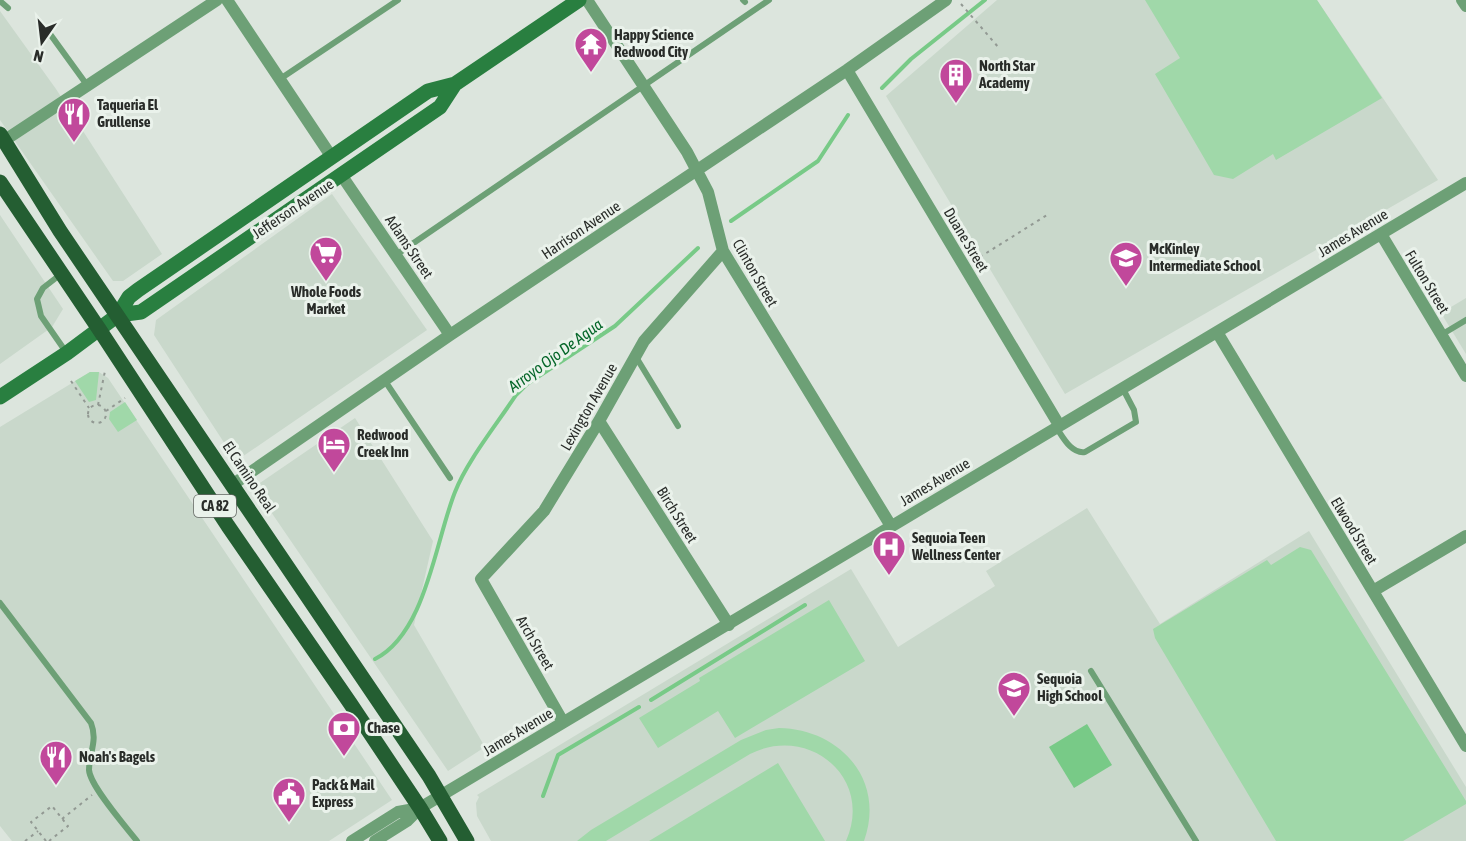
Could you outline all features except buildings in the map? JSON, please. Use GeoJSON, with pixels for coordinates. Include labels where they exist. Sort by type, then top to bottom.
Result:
{"type":"FeatureCollection","features":[{"type":"Feature","properties":{"kind":"main road","name":"Jefferson Avenue"},"geometry":{"type":"LineString","coordinates":[[0,397],[67,354],[118,315],[129,297],[138,290],[331,156],[428,91],[455,84],[579,0]]}},
{"type":"Feature","properties":{"kind":"main road","name":"Jefferson Avenue"},"geometry":{"type":"LineString","coordinates":[[118,315],[141,312],[342,176],[440,107],[455,84]]}},
{"type":"Feature","properties":{"kind":"main road"},"geometry":{"type":"LineString","coordinates":[[282,190],[303,187],[326,174],[342,176],[345,161],[361,136]]}},
{"type":"Feature","properties":{"kind":"main road","name":"El Camino Real"},"geometry":{"type":"LineString","coordinates":[[2,137],[46,209],[441,795],[467,841]]}},
{"type":"Feature","properties":{"kind":"main road","name":"CA 82"},"geometry":{"type":"LineString","coordinates":[[0,182],[5,199],[99,329],[228,526],[345,695],[440,841]]}},
{"type":"Feature","properties":{"kind":"street"},"geometry":{"type":"LineString","coordinates":[[2,137],[87,85],[217,0]]}},
{"type":"Feature","properties":{"kind":"street"},"geometry":{"type":"LineString","coordinates":[[227,0],[331,156]]}},
{"type":"Feature","properties":{"kind":"street","name":"Clinton Street"},"geometry":{"type":"LineString","coordinates":[[587,0],[698,171],[708,192],[723,251],[891,526]]}},
{"type":"Feature","properties":{"kind":"street","name":"Harrison Avenue"},"geometry":{"type":"LineString","coordinates":[[232,485],[450,335],[847,70],[945,0]]}},
{"type":"Feature","properties":{"kind":"street"},"geometry":{"type":"LineString","coordinates":[[1462,0],[1466,6]]}},
{"type":"Feature","properties":{"kind":"street","name":"Duane Street"},"geometry":{"type":"LineString","coordinates":[[847,70],[1058,426]]}},
{"type":"Feature","properties":{"kind":"street","name":"Adams Street"},"geometry":{"type":"LineString","coordinates":[[342,176],[450,335]]}},
{"type":"Feature","properties":{"kind":"street","name":"James Avenue"},"geometry":{"type":"LineString","coordinates":[[375,841],[407,821],[420,808],[441,795],[1466,183]]}},
{"type":"Feature","properties":{"kind":"street","name":"Fulton Street"},"geometry":{"type":"LineString","coordinates":[[1381,234],[1466,376]]}},
{"type":"Feature","properties":{"kind":"street","name":"Lexington Avenue"},"geometry":{"type":"LineString","coordinates":[[481,579],[544,511],[644,341],[723,251]]}},
{"type":"Feature","properties":{"kind":"street","name":"Elwood Street"},"geometry":{"type":"LineString","coordinates":[[1217,332],[1466,746]]}},
{"type":"Feature","properties":{"kind":"street","name":"Birch Street"},"geometry":{"type":"LineString","coordinates":[[599,421],[729,625]]}},
{"type":"Feature","properties":{"kind":"street"},"geometry":{"type":"LineString","coordinates":[[1373,591],[1466,536]]}},
{"type":"Feature","properties":{"kind":"street","name":"Arch Street"},"geometry":{"type":"LineString","coordinates":[[481,579],[563,722]]}},
{"type":"Feature","properties":{"kind":"street","name":"James Avenue"},"geometry":{"type":"LineString","coordinates":[[352,841],[398,812],[420,808]]}},
{"type":"Feature","properties":{"kind":"lane"},"geometry":{"type":"LineString","coordinates":[[280,79],[398,0]]}},
{"type":"Feature","properties":{"kind":"lane"},"geometry":{"type":"LineString","coordinates":[[396,255],[769,0]]}},
{"type":"Feature","properties":{"kind":"lane"},"geometry":{"type":"LineString","coordinates":[[0,1],[8,8]]}},
{"type":"Feature","properties":{"kind":"lane"},"geometry":{"type":"LineString","coordinates":[[50,34],[87,85]]}},
{"type":"Feature","properties":{"kind":"lane"},"geometry":{"type":"LineString","coordinates":[[61,274],[43,288],[37,299],[41,316],[67,354]]}},
{"type":"Feature","properties":{"kind":"lane"},"geometry":{"type":"LineString","coordinates":[[1441,335],[1466,320]]}},
{"type":"Feature","properties":{"kind":"lane"},"geometry":{"type":"LineString","coordinates":[[636,356],[678,426]]}},
{"type":"Feature","properties":{"kind":"lane"},"geometry":{"type":"LineString","coordinates":[[385,381],[450,478]]}},
{"type":"Feature","properties":{"kind":"lane"},"geometry":{"type":"LineString","coordinates":[[1058,426],[1073,450],[1080,453],[1085,452],[1136,422],[1134,410],[1123,389]]}},
{"type":"Feature","properties":{"kind":"lane"},"geometry":{"type":"LineString","coordinates":[[0,603],[91,723],[94,746],[90,773],[97,788],[137,841]]}},
{"type":"Feature","properties":{"kind":"lane"},"geometry":{"type":"LineString","coordinates":[[1091,671],[1196,841]]}},
{"type":"Feature","properties":{"kind":"path"},"geometry":{"type":"LineString","coordinates":[[961,4],[999,48]]}},
{"type":"Feature","properties":{"kind":"path"},"geometry":{"type":"LineString","coordinates":[[980,257],[1047,215]]}},
{"type":"Feature","properties":{"kind":"path"},"geometry":{"type":"LineString","coordinates":[[98,405],[105,371]]}},
{"type":"Feature","properties":{"kind":"path"},"geometry":{"type":"LineString","coordinates":[[71,381],[89,408],[87,417],[93,423],[102,422],[106,417],[106,411]]}},
{"type":"Feature","properties":{"kind":"path"},"geometry":{"type":"LineString","coordinates":[[106,411],[125,398]]}},
{"type":"Feature","properties":{"kind":"path"},"geometry":{"type":"LineString","coordinates":[[89,408],[98,405]]}},
{"type":"Feature","properties":{"kind":"path"},"geometry":{"type":"LineString","coordinates":[[98,405],[106,411]]}},
{"type":"Feature","properties":{"kind":"path"},"geometry":{"type":"LineString","coordinates":[[62,819],[88,800],[97,788]]}},
{"type":"Feature","properties":{"kind":"path"},"geometry":{"type":"LineString","coordinates":[[52,806],[62,819],[68,826],[47,841],[31,822],[52,806]]}},
{"type":"Feature","properties":{"kind":"path"},"geometry":{"type":"LineString","coordinates":[[25,841],[38,831]]}},
{"type":"Feature","properties":{"kind":"shaded area","name":"McKinley Intermediate School"},"geometry":{"type":"Polygon","coordinates":[[[997,0],[1317,0],[1438,180],[1065,394],[886,96],[997,0]]]}},
{"type":"Feature","properties":{"kind":"shaded area"},"geometry":{"type":"Polygon","coordinates":[[[1145,0],[1317,0],[1382,98],[1276,160],[1273,154],[1233,179],[1214,175],[1155,74],[1180,58],[1145,0]]]}},
{"type":"Feature","properties":{"kind":"shaded area"},"geometry":{"type":"Polygon","coordinates":[[[0,11],[56,89],[162,254],[123,281],[113,281],[0,120],[0,11]]]}},
{"type":"Feature","properties":{"kind":"shaded area"},"geometry":{"type":"Polygon","coordinates":[[[332,194],[427,330],[236,461],[154,335],[156,320],[332,194]]]}},
{"type":"Feature","properties":{"kind":"shaded area"},"geometry":{"type":"Polygon","coordinates":[[[0,215],[63,309],[52,327],[0,364],[0,215]]]}},
{"type":"Feature","properties":{"kind":"shaded area"},"geometry":{"type":"Polygon","coordinates":[[[1466,298],[1466,354],[1441,313],[1466,298]]]}},
{"type":"Feature","properties":{"kind":"shaded area"},"geometry":{"type":"Polygon","coordinates":[[[90,372],[99,372],[108,378],[392,800],[329,841],[12,841],[0,826],[0,427],[90,372]]]}},
{"type":"Feature","properties":{"kind":"shaded area"},"geometry":{"type":"Polygon","coordinates":[[[90,372],[99,372],[96,400],[89,402],[75,381],[90,372]]]}},
{"type":"Feature","properties":{"kind":"shaded area"},"geometry":{"type":"Polygon","coordinates":[[[125,402],[137,420],[118,432],[109,419],[110,412],[125,402]]]}},
{"type":"Feature","properties":{"kind":"shaded area"},"geometry":{"type":"Polygon","coordinates":[[[355,418],[433,541],[414,625],[485,747],[448,771],[254,487],[355,418]]]}},
{"type":"Feature","properties":{"kind":"shaded area","name":"Sequoia High School"},"geometry":{"type":"Polygon","coordinates":[[[1087,508],[1160,624],[1309,531],[1466,787],[1466,841],[491,841],[477,816],[476,803],[479,797],[477,795],[851,569],[898,647],[995,586],[986,571],[1087,508]]]}},
{"type":"Feature","properties":{"kind":"shaded area"},"geometry":{"type":"Polygon","coordinates":[[[1300,547],[1311,550],[1466,801],[1466,804],[1403,841],[1276,841],[1155,638],[1153,629],[1267,560],[1271,565],[1300,547]]]}},
{"type":"Feature","properties":{"kind":"shaded area"},"geometry":{"type":"Polygon","coordinates":[[[829,600],[865,661],[735,738],[718,711],[658,748],[639,718],[700,681],[699,678],[829,600]]]}},
{"type":"Feature","properties":{"kind":"shaded area"},"geometry":{"type":"Polygon","coordinates":[[[1087,724],[1112,765],[1074,788],[1049,747],[1087,724]]]}},
{"type":"Feature","properties":{"kind":"shaded area"},"geometry":{"type":"Polygon","coordinates":[[[779,728],[801,731],[821,738],[839,748],[853,762],[863,779],[869,798],[869,819],[864,841],[846,841],[852,818],[851,797],[843,778],[831,763],[814,752],[794,746],[772,747],[750,754],[606,841],[577,841],[591,830],[741,740],[766,730],[779,728]]]}},
{"type":"Feature","properties":{"kind":"shaded area"},"geometry":{"type":"Polygon","coordinates":[[[778,763],[825,841],[649,841],[778,763]]]}},
{"type":"Feature","properties":{"kind":"waterway","name":"Arroyo Ojo De Agua"},"geometry":{"type":"LineString","coordinates":[[882,88],[911,59],[985,0]]}},
{"type":"Feature","properties":{"kind":"waterway","name":"Arroyo Ojo De Agua"},"geometry":{"type":"LineString","coordinates":[[731,221],[818,161],[848,115]]}},
{"type":"Feature","properties":{"kind":"waterway","name":"Arroyo Ojo De Agua"},"geometry":{"type":"LineString","coordinates":[[375,659],[392,646],[406,629],[427,584],[460,480],[516,395],[527,384],[615,326],[698,248]]}},
{"type":"Feature","properties":{"kind":"waterway"},"geometry":{"type":"LineString","coordinates":[[651,700],[805,605]]}},
{"type":"Feature","properties":{"kind":"waterway"},"geometry":{"type":"LineString","coordinates":[[543,796],[558,755],[639,707]]}},
{"type":"Feature","properties":{"kind":"place","name":"Happy Science Redwood City"},"geometry":{"type":"Point","coordinates":[591,73]}},
{"type":"Feature","properties":{"kind":"place","name":"North Star Academy"},"geometry":{"type":"Point","coordinates":[956,104]}},
{"type":"Feature","properties":{"kind":"place","name":"Taqueria El Grullense"},"geometry":{"type":"Point","coordinates":[74,143]}},
{"type":"Feature","properties":{"kind":"place","name":"Whole Foods Market"},"geometry":{"type":"Point","coordinates":[326,282]}},
{"type":"Feature","properties":{"kind":"place","name":"McKinley Intermediate School"},"geometry":{"type":"Point","coordinates":[1126,287]}},
{"type":"Feature","properties":{"kind":"place","name":"Redwood Creek Inn"},"geometry":{"type":"Point","coordinates":[334,473]}},
{"type":"Feature","properties":{"kind":"place","name":"Sequoia Teen Wellness Center"},"geometry":{"type":"Point","coordinates":[889,576]}},
{"type":"Feature","properties":{"kind":"place","name":"Sequoia High School"},"geometry":{"type":"Point","coordinates":[1014,717]}},
{"type":"Feature","properties":{"kind":"place","name":"Chase"},"geometry":{"type":"Point","coordinates":[344,757]}},
{"type":"Feature","properties":{"kind":"place","name":"Noah's Bagels"},"geometry":{"type":"Point","coordinates":[56,786]}},
{"type":"Feature","properties":{"kind":"place","name":"Pack & Mail Express"},"geometry":{"type":"Point","coordinates":[289,823]}}]}
